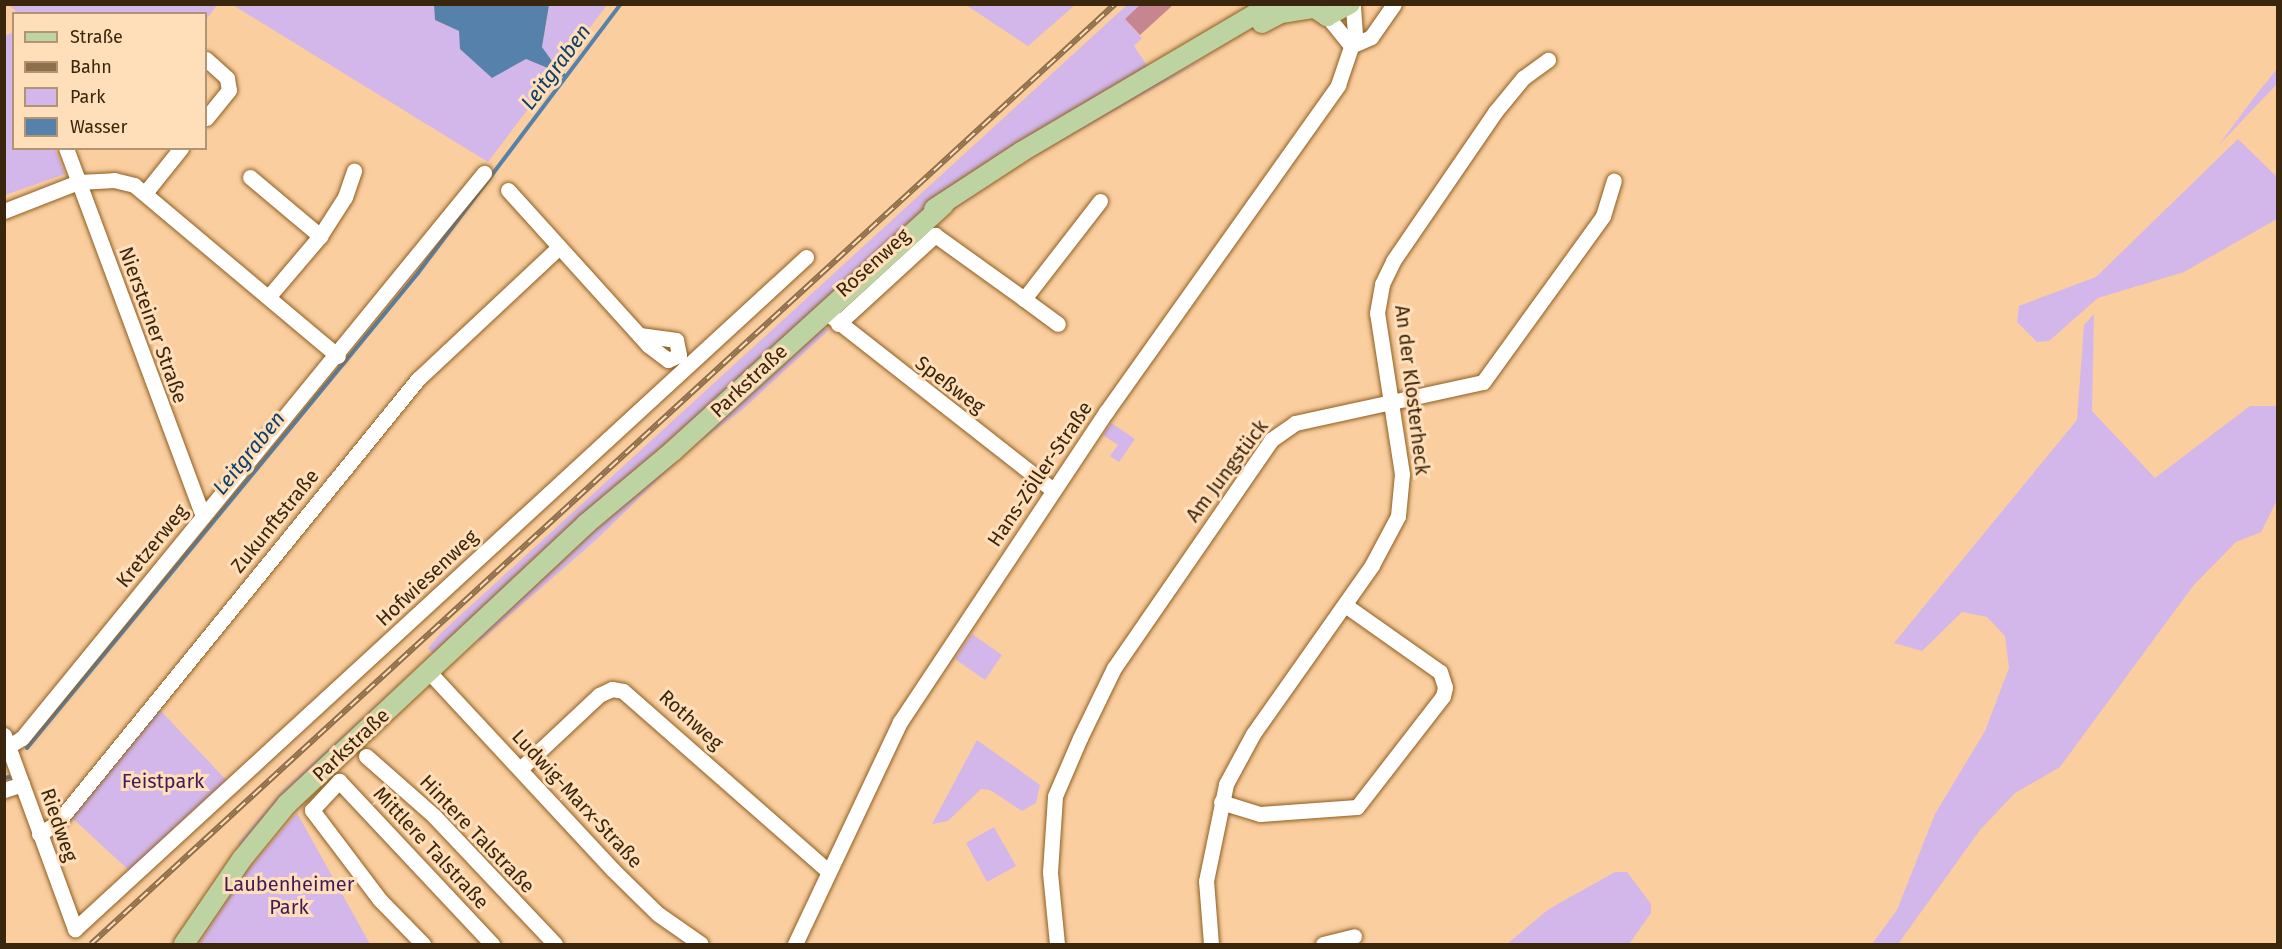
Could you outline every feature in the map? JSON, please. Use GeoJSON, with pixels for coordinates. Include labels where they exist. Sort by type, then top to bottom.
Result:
{"type":"FeatureCollection","features":[{"type":"Feature","properties":{"kind":"main road","name":"Parkstraße"},"geometry":{"type":"LineString","coordinates":[[184,945],[242,859],[287,804],[544,568],[586,524],[603,513],[832,317],[926,213],[944,204],[1021,152],[1184,60],[1272,4]]}},
{"type":"Feature","properties":{"kind":"main road","name":"Parkstraße"},"geometry":{"type":"LineString","coordinates":[[1184,60],[1281,13],[1352,4]]}},
{"type":"Feature","properties":{"kind":"street","name":"Hans-Zöller-Straße"},"geometry":{"type":"LineString","coordinates":[[795,945],[900,722],[1053,490],[1338,85],[1351,46],[1352,4]]}},
{"type":"Feature","properties":{"kind":"street"},"geometry":{"type":"LineString","coordinates":[[1315,9],[1351,46],[1371,37],[1394,4]]}},
{"type":"Feature","properties":{"kind":"street"},"geometry":{"type":"LineString","coordinates":[[207,60],[227,78],[229,90],[209,107]]}},
{"type":"Feature","properties":{"kind":"street","name":"An der Klosterheck"},"geometry":{"type":"LineString","coordinates":[[1211,945],[1206,881],[1221,802],[1253,734],[1345,605],[1398,516],[1402,474],[1377,313],[1387,272],[1495,112],[1523,78],[1548,60]]}},
{"type":"Feature","properties":{"kind":"street","name":"Niersteiner Straße"},"geometry":{"type":"LineString","coordinates":[[67,150],[203,516]]}},
{"type":"Feature","properties":{"kind":"street"},"geometry":{"type":"LineString","coordinates":[[145,193],[173,151]]}},
{"type":"Feature","properties":{"kind":"street"},"geometry":{"type":"LineString","coordinates":[[270,296],[320,236],[345,197],[354,171]]}},
{"type":"Feature","properties":{"kind":"street","name":"Kretzerweg"},"geometry":{"type":"LineString","coordinates":[[7,740],[22,738],[203,516],[338,356],[484,173]]}},
{"type":"Feature","properties":{"kind":"street"},"geometry":{"type":"LineString","coordinates":[[250,177],[320,236]]}},
{"type":"Feature","properties":{"kind":"street"},"geometry":{"type":"LineString","coordinates":[[4,211],[78,182],[114,180],[145,193],[270,296],[338,356]]}},
{"type":"Feature","properties":{"kind":"street","name":"Am Jungstück"},"geometry":{"type":"LineString","coordinates":[[1057,945],[1050,872],[1055,796],[1114,668],[1227,501],[1282,429],[1389,402],[1474,386],[1491,375],[1603,216],[1614,181]]}},
{"type":"Feature","properties":{"kind":"street"},"geometry":{"type":"LineString","coordinates":[[508,190],[639,334],[676,340],[680,350],[679,364]]}},
{"type":"Feature","properties":{"kind":"street"},"geometry":{"type":"LineString","coordinates":[[1024,299],[1100,201]]}},
{"type":"Feature","properties":{"kind":"street","name":"Rosenweg"},"geometry":{"type":"LineString","coordinates":[[832,317],[935,235],[1058,324]]}},
{"type":"Feature","properties":{"kind":"street","name":"Zukunftstraße"},"geometry":{"type":"LineString","coordinates":[[39,834],[57,823],[418,379],[559,246]]}},
{"type":"Feature","properties":{"kind":"street","name":"Hofwiesenweg"},"geometry":{"type":"LineString","coordinates":[[75,929],[679,364],[806,257]]}},
{"type":"Feature","properties":{"kind":"street","name":"Speßweg"},"geometry":{"type":"LineString","coordinates":[[832,317],[1053,490]]}},
{"type":"Feature","properties":{"kind":"street"},"geometry":{"type":"LineString","coordinates":[[1221,802],[1260,814],[1357,807],[1443,696],[1445,687],[1440,672],[1345,605]]}},
{"type":"Feature","properties":{"kind":"street","name":"Ludwig-Marx-Straße"},"geometry":{"type":"LineString","coordinates":[[430,673],[620,877],[658,914],[701,945]]}},
{"type":"Feature","properties":{"kind":"street","name":"Rothweg"},"geometry":{"type":"LineString","coordinates":[[520,769],[599,695],[612,689],[623,691],[828,871]]}},
{"type":"Feature","properties":{"kind":"street","name":"Riedweg"},"geometry":{"type":"LineString","coordinates":[[7,740],[75,929]]}},
{"type":"Feature","properties":{"kind":"street","name":"Hintere Talstraße"},"geometry":{"type":"LineString","coordinates":[[366,756],[434,816],[555,945]]}},
{"type":"Feature","properties":{"kind":"street","name":"Mittlere Talstraße"},"geometry":{"type":"LineString","coordinates":[[423,945],[380,900],[312,810],[339,781],[492,945]]}},
{"type":"Feature","properties":{"kind":"street"},"geometry":{"type":"LineString","coordinates":[[4,790],[22,783]]}},
{"type":"Feature","properties":{"kind":"street"},"geometry":{"type":"LineString","coordinates":[[1323,945],[1354,936]]}},
{"type":"Feature","properties":{"kind":"green space"},"geometry":{"type":"Polygon","coordinates":[[[217,4],[207,19],[207,12],[17,12],[9,5],[217,4]]]}},
{"type":"Feature","properties":{"kind":"green space"},"geometry":{"type":"Polygon","coordinates":[[[233,5],[434,5],[435,20],[459,31],[492,78],[526,59],[550,69],[554,64],[542,47],[549,5],[607,5],[488,162],[233,5]]]}},
{"type":"Feature","properties":{"kind":"green space"},"geometry":{"type":"Polygon","coordinates":[[[966,5],[1075,5],[1028,46],[966,5]]]}},
{"type":"Feature","properties":{"kind":"green space"},"geometry":{"type":"Polygon","coordinates":[[[1127,5],[1141,5],[1125,19],[1142,38],[1134,46],[1151,71],[1015,148],[437,658],[428,648],[441,633],[1127,5]]]}},
{"type":"Feature","properties":{"kind":"green space"},"geometry":{"type":"Polygon","coordinates":[[[12,32],[12,150],[55,150],[65,174],[5,195],[5,36],[12,32]]]}},
{"type":"Feature","properties":{"kind":"green space"},"geometry":{"type":"Polygon","coordinates":[[[1214,54],[1017,166],[931,225],[955,203],[1112,107],[1214,54]]]}},
{"type":"Feature","properties":{"kind":"green space"},"geometry":{"type":"Polygon","coordinates":[[[2277,69],[2277,84],[2218,146],[2256,95],[2277,69]]]}},
{"type":"Feature","properties":{"kind":"green space"},"geometry":{"type":"Polygon","coordinates":[[[2238,139],[2277,177],[2277,219],[2184,272],[2098,298],[2049,341],[2037,342],[2017,322],[2019,306],[2096,277],[2238,139]]]}},
{"type":"Feature","properties":{"kind":"green space"},"geometry":{"type":"Polygon","coordinates":[[[2094,314],[2092,411],[2155,478],[2250,406],[2277,406],[2277,500],[2261,532],[2236,542],[2193,586],[2060,767],[2015,793],[1980,830],[1898,944],[1872,944],[1897,910],[1935,814],[1985,731],[2009,668],[2005,636],[1987,617],[1962,612],[1922,651],[1894,643],[2077,420],[2084,325],[2094,314]]]}},
{"type":"Feature","properties":{"kind":"green space"},"geometry":{"type":"Polygon","coordinates":[[[821,328],[830,329],[742,410],[690,449],[821,328]]]}},
{"type":"Feature","properties":{"kind":"green space"},"geometry":{"type":"Polygon","coordinates":[[[1111,423],[1135,439],[1119,462],[1110,456],[1118,445],[1103,435],[1111,423]]]}},
{"type":"Feature","properties":{"kind":"green space"},"geometry":{"type":"Polygon","coordinates":[[[674,464],[597,539],[478,643],[480,635],[667,465],[674,464]]]}},
{"type":"Feature","properties":{"kind":"green space"},"geometry":{"type":"Polygon","coordinates":[[[972,634],[1002,655],[985,680],[955,659],[972,634]]]}},
{"type":"Feature","properties":{"kind":"green space"},"geometry":{"type":"Polygon","coordinates":[[[409,676],[412,680],[240,848],[238,843],[284,789],[409,676]]]}},
{"type":"Feature","properties":{"kind":"green space","name":"Feistpark"},"geometry":{"type":"Polygon","coordinates":[[[160,710],[230,784],[133,874],[71,817],[160,710]]]}},
{"type":"Feature","properties":{"kind":"green space"},"geometry":{"type":"Polygon","coordinates":[[[977,740],[1040,785],[1036,803],[1022,811],[990,790],[981,789],[948,821],[932,824],[977,740]]]}},
{"type":"Feature","properties":{"kind":"green space","name":"Laubenheimer Park"},"geometry":{"type":"Polygon","coordinates":[[[297,813],[370,944],[199,944],[246,872],[297,813]]]}},
{"type":"Feature","properties":{"kind":"green space"},"geometry":{"type":"Polygon","coordinates":[[[994,827],[1016,866],[987,882],[966,843],[994,827]]]}},
{"type":"Feature","properties":{"kind":"green space"},"geometry":{"type":"Polygon","coordinates":[[[1615,872],[1627,872],[1651,904],[1651,913],[1629,944],[1507,944],[1549,909],[1615,872]]]}},
{"type":"Feature","properties":{"kind":"water"},"geometry":{"type":"Polygon","coordinates":[[[434,5],[549,5],[542,47],[554,64],[550,69],[526,59],[492,78],[460,49],[459,31],[435,20],[434,5]]]}},
{"type":"Feature","properties":{"kind":"building"},"geometry":{"type":"Polygon","coordinates":[[[1141,4],[1174,4],[1140,35],[1125,19],[1141,4]]]}},
{"type":"Feature","properties":{"kind":"waterway","name":"Leitgraben"},"geometry":{"type":"LineString","coordinates":[[27,748],[418,273],[621,4]]}},
{"type":"Feature","properties":{"kind":"waterway"},"geometry":{"type":"LineString","coordinates":[[552,66],[565,76]]}},
{"type":"Feature","properties":{"kind":"waterway","name":"Leitgraben"},"geometry":{"type":"LineString","coordinates":[[4,778],[9,777]]}},
{"type":"Feature","properties":{"kind":"railway"},"geometry":{"type":"LineString","coordinates":[[91,944],[1115,4]]}}]}
